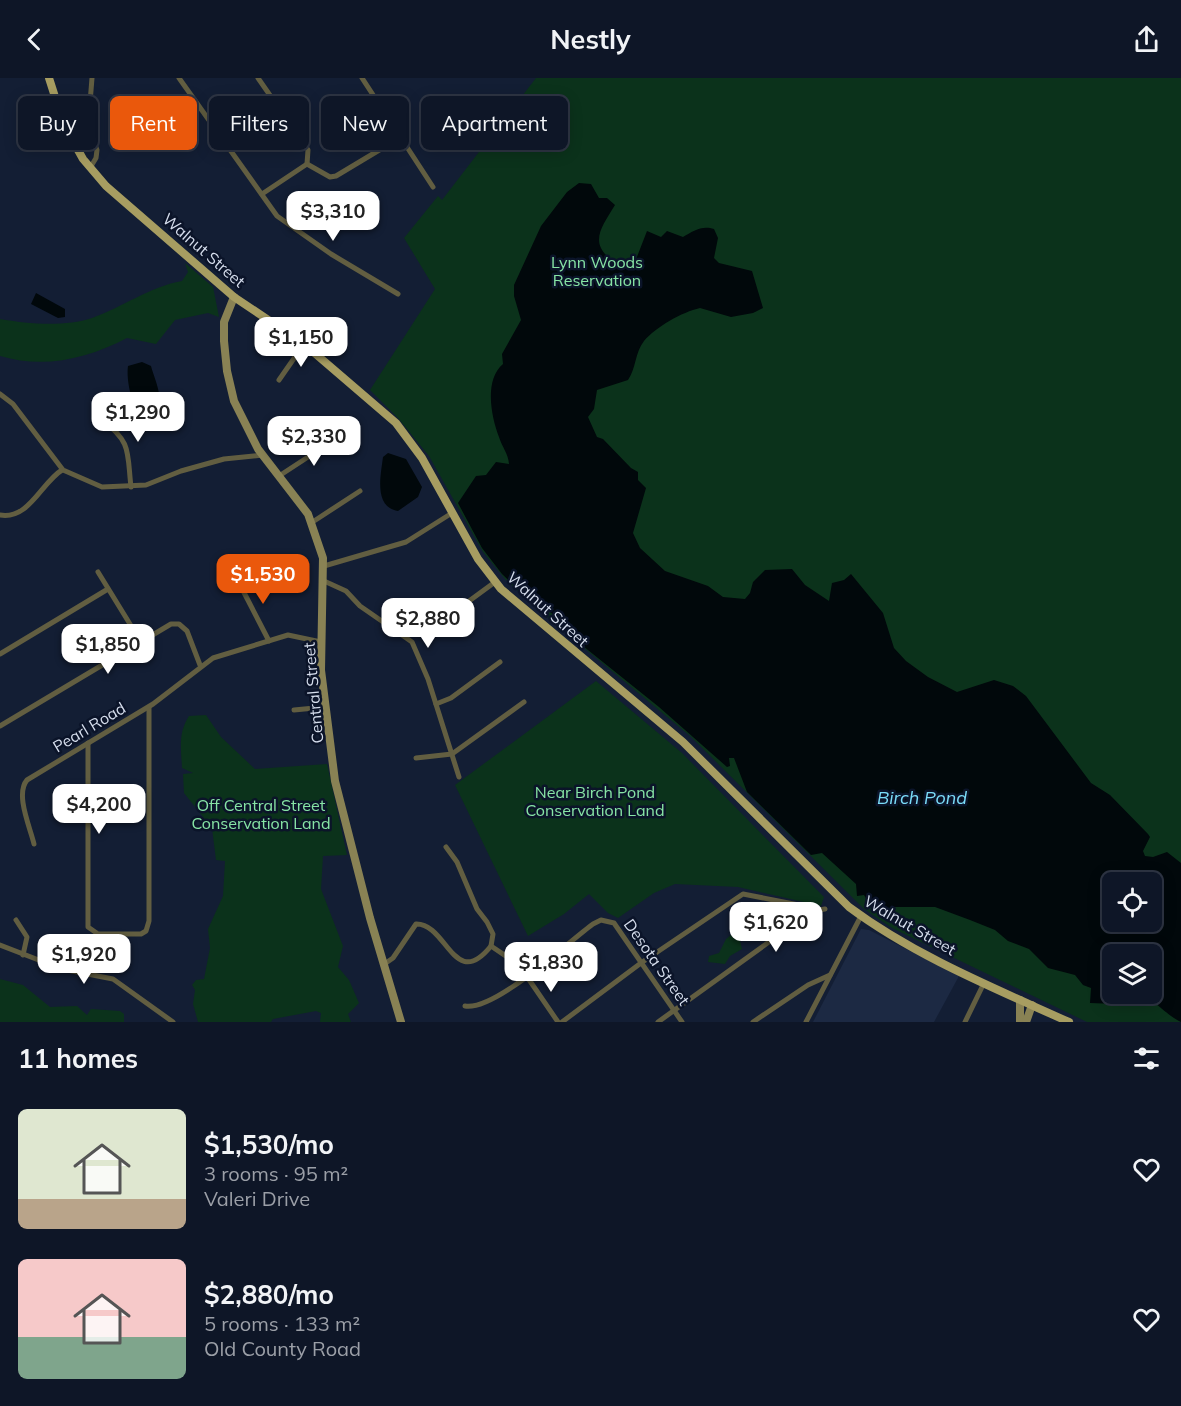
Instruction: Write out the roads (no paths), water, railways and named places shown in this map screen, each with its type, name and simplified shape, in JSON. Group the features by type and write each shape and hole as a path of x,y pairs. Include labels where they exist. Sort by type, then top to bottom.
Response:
{"main road":[{"name":"Walnut Street","path":"49,78 64,125 90,168 106,186 234,297 304,344 396,423 422,458 478,559 495,582 524,610 683,742 818,878 861,916 914,948 1069,1022"}],"street":[{"path":"90,168 96,158 97,150 88,128 92,78"},
{"path":"179,78 285,223 398,294"},
{"path":"258,78 308,150 307,164"},
{"path":"362,78 374,96"},
{"path":"307,164 330,177 336,177 379,150"},
{"path":"409,150 434,187"},
{"path":"262,194 307,164"},
{"name":"Central Street","path":"234,297 224,322 227,371 244,424 311,523 324,566 321,642 325,706 339,800 383,965 401,1022"},
{"path":"279,380 304,344"},
{"path":"0,394 13,404 62,470 80,480 102,487 146,485 180,471 224,459 263,455"},
{"path":"103,421 120,433 126,443 131,487"},
{"path":"279,476 337,438"},
{"path":"0,515 8,516 23,511 48,481 62,470"},
{"path":"311,523 360,491"},
{"path":"324,566 406,542 452,513"},
{"path":"98,572 141,642"},
{"path":"237,579 269,641"},
{"path":"324,581 346,591 360,606 412,642 436,704 459,777"},
{"path":"465,604 495,582"},
{"path":"0,654 108,589"},
{"path":"0,726 171,624 179,624 187,631 200,665"},
{"name":"Pearl Road","path":"34,844 22,795 24,783 149,706 200,665 218,656 291,635 321,642"},
{"path":"436,704 452,698 500,662"},
{"path":"416,758 452,754 524,702"},
{"path":"88,743 89,930 98,934 139,935 148,928 149,706"},
{"path":"294,710 325,706"},
{"path":"383,965 393,958 416,924 430,928 455,957 464,961 475,960 491,946 493,934 487,921 477,909 457,862 446,848"},
{"path":"491,946 512,958 560,1022 641,963 747,893 809,907 812,911"},
{"path":"658,1022 812,911 825,909"},
{"path":"806,1022 861,916"},
{"path":"16,920 27,937 23,955"},
{"name":"Desota Street","path":"526,977 593,924 608,920 614,923 682,1022"},
{"path":"0,945 72,972 117,980 173,1022"},
{"path":"753,1022 808,985 830,975"},
{"path":"465,1006 475,1008 526,977"},
{"path":"965,1022 985,982"},
{"path":"1020,1000 1020,1022"},
{"path":"1026,1022 1032,1005"}],"water":[{"name":"Birch Pond","path":"579,183 591,184 599,198 607,198 615,205 605,221 599,242 607,256 616,263 635,262 647,231 661,237 667,231 683,237 702,228 710,228 714,229 718,238 714,258 719,263 752,271 763,308 753,313 731,317 700,308 678,317 662,325 644,341 628,380 597,390 594,409 588,417 597,437 603,439 631,468 638,472 638,480 646,488 633,533 640,548 665,571 708,586 723,597 745,599 750,593 753,582 765,570 792,569 805,585 829,601 832,583 844,580 851,574 883,613 894,648 906,661 928,677 957,692 994,680 1013,686 1026,696 1091,783 1110,795 1148,834 1150,837 1143,851 1145,856 1153,857 1167,852 1181,863 1181,1022 1155,1004 1162,1004 1162,944 1102,944 1102,1003 1090,1003 1091,988 1083,985 1075,975 1048,968 1029,949 1008,941 995,930 935,907 893,907 879,910 870,905 864,895 857,896 856,884 822,853 811,855 747,792 734,758 729,758 730,766 727,767 659,707 568,634 569,628 549,611 537,608 502,574 482,548 458,503 476,476 486,475 496,462 509,464 494,419 491,389 493,379 503,364 502,354 521,320 514,296 514,285 541,226 567,192"},
{"path":"36,293 65,309 65,317 58,318 31,304"},
{"path":"142,362 151,366 159,395 157,409 145,418 140,415 133,403 128,379 128,366"},
{"path":"388,453 406,459 422,487 418,497 398,511 385,503 380,489 383,457"}],"park label":[{"name":"Lynn Woods Reservation","path":"597,271"},
{"name":"Near Birch Pond Conservation Land","path":"595,801"},
{"name":"Off Central Street Conservation Land","path":"261,814"}]}
